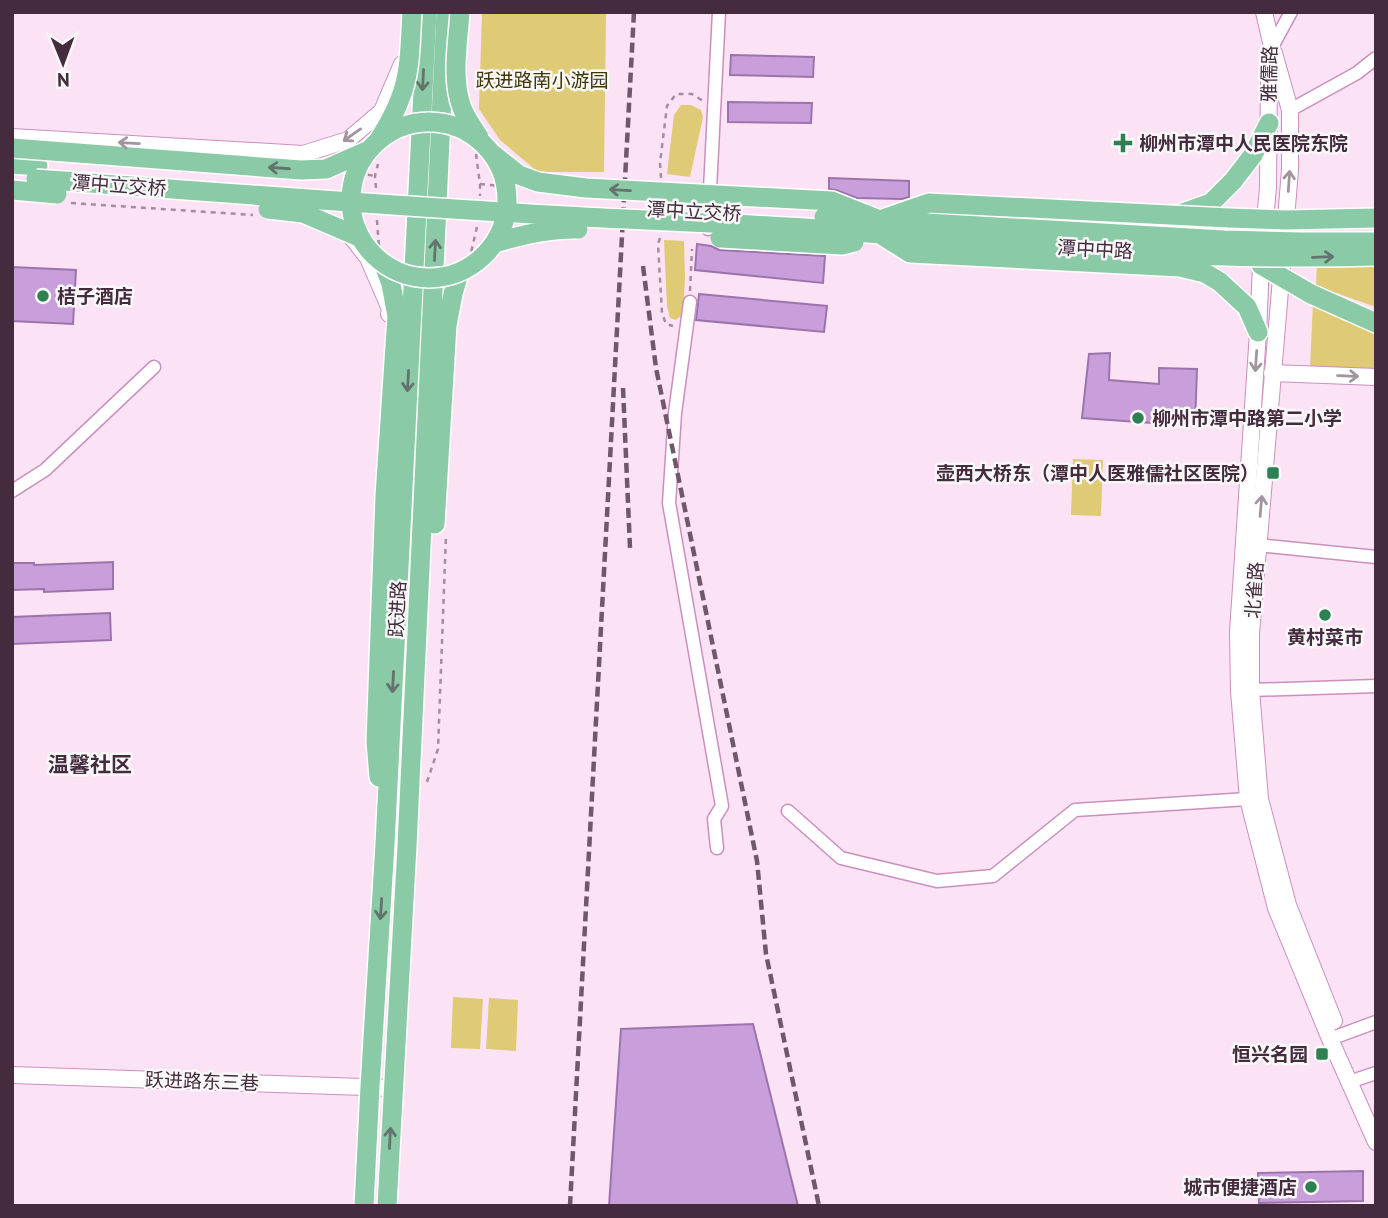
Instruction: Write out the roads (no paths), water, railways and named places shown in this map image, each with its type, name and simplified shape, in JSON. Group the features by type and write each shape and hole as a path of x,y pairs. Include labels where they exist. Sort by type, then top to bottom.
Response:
{"main road":[{"path":"412,12 410,54 401,97 394,115 359,163 350,193 354,224 369,251 384,265 401,274 420,278 440,278 459,273 478,260 495,243 506,214 508,199 501,169 462,108 457,89 460,12"},
{"name":"跃进路","path":"364,1206 427,12"},
{"name":"跃进路","path":"387,1206 407,846 446,12"},
{"path":"12,148 302,170 326,169 374,145 391,131 405,125 418,122 447,124 473,135 519,175 538,182 586,188 832,201 881,227 910,253 1180,267 1205,274 1220,282 1247,307 1258,332"},
{"path":"1172,216 1211,203 1253,155 1269,123"},
{"name":"潭中立交桥","path":"12,164 881,227"},
{"name":"潭中立交桥","path":"12,177 542,215 815,229"},
{"path":"12,190 281,210 303,213 359,237"},
{"path":"495,243 523,234 562,228 842,245 929,203 1229,218 1265,225 1286,220 1376,218"},
{"name":"潭中中路","path":"815,229 881,227 1301,242 1376,242"},
{"name":"潭中中路","path":"881,227 956,241 1202,255 1305,258 1376,256"},
{"path":"384,265 397,316 385,496 376,742 385,844"},
{"path":"1261,265 1311,294 1376,323"},
{"path":"407,846 425,743 447,325 459,273"},
{"path":"1281,276 1376,313"}],"street":[{"path":"12,137 303,154 348,140 382,111 402,67 405,12"},
{"path":"719,12 708,229 1261,265"},
{"name":"雅儒路","path":"1264,12 1272,47 1265,225"},
{"path":"1272,47 1291,12"},
{"name":"北雀路","path":"1272,47 1290,110 1290,170 1257,545 1251,633 1251,690 1260,799 1288,905 1335,1037"},
{"path":"1290,110 1357,73 1376,58"},
{"path":"12,185 294,203 339,221 368,258 390,309 370,723 385,844"},
{"path":"710,202 1265,225"},
{"path":"851,239 853,209"},
{"name":"北雀路","path":"1265,225 1238,632 1238,691 1248,799 1276,908 1354,1080 1376,1142"},
{"path":"690,302 675,412 669,503 722,806 713,820 717,848"},
{"path":"12,491 45,470 154,367"},
{"path":"1272,373 1376,377"},
{"path":"1257,545 1376,557"},
{"path":"1251,690 1376,686"},
{"path":"788,811 841,858 937,881 993,876 1075,810 1248,799"},
{"path":"1335,1037 1376,1022"},
{"path":"1354,1080 1376,1073"},
{"name":"跃进路东三巷","path":"12,1075 392,1088"},
{"name":"北雀路","path":"1354,1080 1376,1115"}],"railway":[{"path":"570,1206 634,12"},
{"path":"643,266 656,368 757,861 766,954 819,1206"},
{"path":"623,388 630,548"}],"place":[{"name":"柳州市潭中人民医院东院","path":"1123,143"},
{"name":"桔子酒店","path":"43,296"},
{"name":"柳州市潭中路第二小学","path":"1138,418"},
{"name":"壶西大桥东（潭中人医雅儒社区医院）","path":"1273,473"},
{"name":"黄村菜市","path":"1325,615"},
{"name":"恒兴名园","path":"1322,1054"},
{"name":"城市便捷酒店","path":"1311,1187"}],"district":[{"name":"温馨社区","path":"90,765"}],"park label":[{"name":"跃进路南小游园","path":"542,80"}]}
